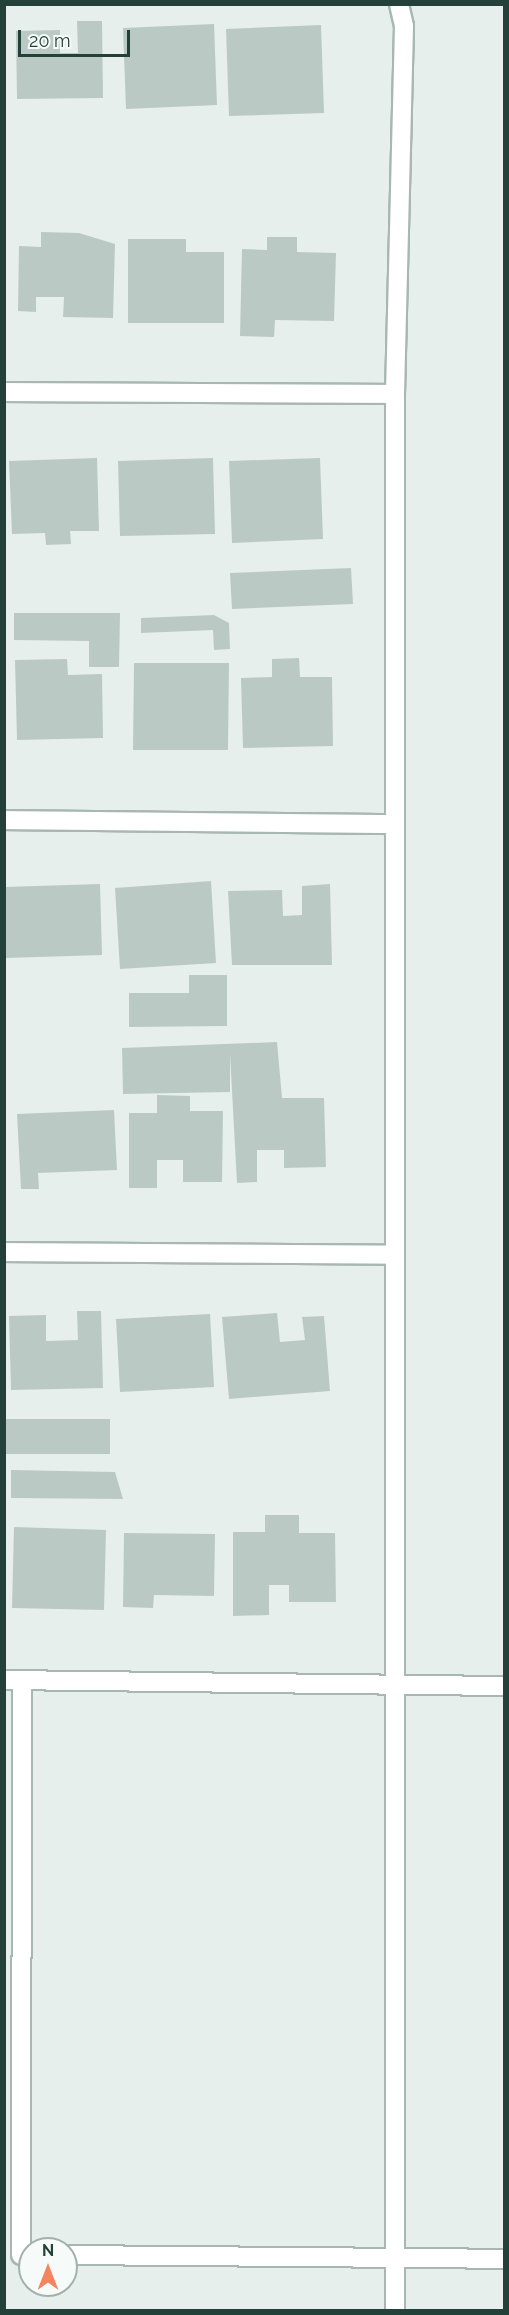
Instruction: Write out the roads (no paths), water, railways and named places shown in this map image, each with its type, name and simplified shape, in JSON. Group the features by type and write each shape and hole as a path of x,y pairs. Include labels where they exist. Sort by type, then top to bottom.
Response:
{"street":[{"path":"395,2310 395,394 404,26 399,4"},
{"path":"4,392 395,394"},
{"path":"4,820 395,824"},
{"path":"4,1252 395,1255"},
{"path":"18,2255 13,1681 504,1686"},
{"path":"78,2255 504,2259"}]}
